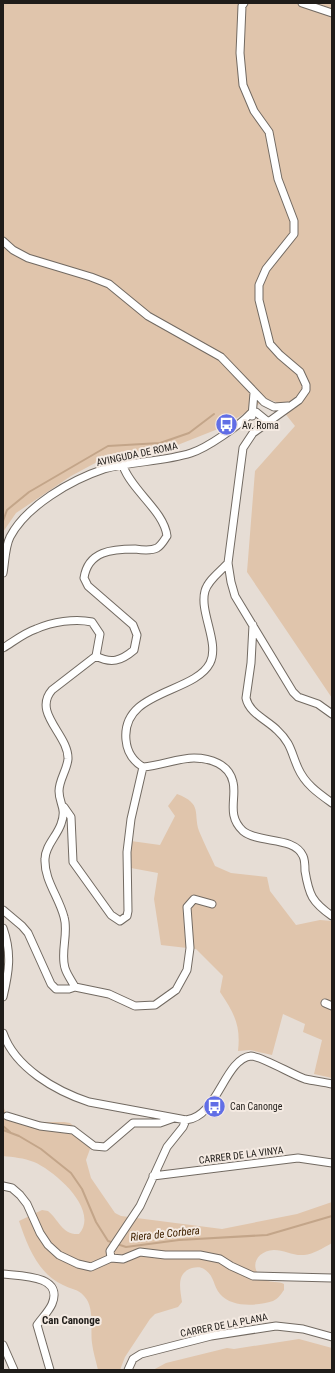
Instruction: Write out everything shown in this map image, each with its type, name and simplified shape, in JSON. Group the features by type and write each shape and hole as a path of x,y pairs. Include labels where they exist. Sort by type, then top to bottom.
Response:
{"street":[{"path":"244,3 242,6 240,53 243,85 254,111 268,132 278,179 294,221 294,234 266,269 259,285 259,300 270,344 280,355 300,372 305,381 306,390 294,404 268,421 248,437 241,455 228,563 233,589 252,625 293,692 298,697 318,704 332,714"},
{"path":"302,3 332,13"},
{"path":"3,241 13,250 28,258 109,284 148,316 221,357 254,393 273,411 268,421"},
{"path":"254,393 252,415 268,421"},
{"path":"268,405 280,408 294,404"},
{"name":"AVINGUDA DE ROMA","path":"3,573 9,539 29,511 66,486 104,470 191,453 203,448 252,415 262,406 268,405"},
{"path":"96,656 105,661 119,660 134,650 137,635 133,625 88,586 84,578 88,563 101,554 114,549 151,550 162,544 167,536 166,528 162,521 127,476 123,466"},
{"path":"228,563 210,582 205,590 204,601 212,652 210,663 202,673 138,708 131,717 125,730 127,747 134,760 143,767 156,766 192,758 213,760 224,766 233,782 232,801 235,820 243,830 255,838 293,846 303,856 309,894 318,906 332,916"},
{"path":"3,648 35,629 64,622 92,622 100,634 96,656 47,697 45,705 67,752 68,760 61,780 59,792 64,807 71,817 73,862 111,915 120,921 124,919 128,911 127,852 131,819 143,767"},
{"path":"252,625 251,663 246,698 247,703 251,709 278,731 291,747 297,767 305,781 332,803"},
{"path":"64,807 62,822 50,844 45,859 50,883 64,917 65,968 75,987"},
{"path":"3,910 28,933 51,984 56,989 69,989 75,987 109,994 135,1006 155,1005 176,990 187,970 190,948 186,907 194,899 212,904"},
{"path":"3,928 8,942 9,972 3,997"},
{"path":"3,1033 6,1041 23,1064 42,1079 74,1097 89,1102 186,1120 194,1119 202,1114 230,1072 243,1058 253,1056 304,1079 332,1084"},
{"path":"7,1116 40,1126 73,1130 94,1146 105,1147 133,1123 160,1123 174,1118"},
{"path":"3,1186 12,1188 27,1204 40,1233 48,1245 59,1254 78,1264 91,1267 111,1255 117,1240 140,1206 167,1147 183,1127 186,1120"},
{"name":"CARRER DE LA VINYA","path":"153,1176 298,1158 332,1162"},
{"path":"111,1255 123,1259 140,1252 165,1255 200,1255 220,1259 253,1276 332,1278"},
{"path":"3,1274 34,1277 44,1280 52,1288 54,1295 51,1305 38,1325 50,1370"},
{"name":"CARRER DE LA PLANA","path":"128,1370 133,1359 141,1354 211,1336 258,1328 290,1326 332,1337"},
{"path":"3,1345 14,1370"}],"shaded area":[{"path":"3,3 332,3 332,698 247,572 255,471 295,426 276,402 267,399 223,427 170,448 112,454 71,476 16,513 3,532"},
{"path":"177,794 191,801 194,805 199,831 215,866 231,873 267,877 270,891 296,925 320,920 332,921 332,1078 314,1074 322,1040 303,1032 305,1024 283,1014 272,1055 250,1050 238,1051 239,1042 237,1026 233,1013 220,992 223,976 196,949 161,945 154,899 158,873 131,868 131,841 160,845 175,816 168,806"},
{"path":"3,1106 7,1115 37,1122 70,1123 81,1132 89,1143 90,1149 86,1160 91,1178 115,1213 121,1216 222,1229 297,1214 332,1202 332,1243 315,1252 304,1255 296,1255 274,1250 267,1251 262,1254 256,1262 255,1267 257,1272 266,1280 284,1284 284,1290 279,1296 275,1300 267,1303 245,1305 231,1302 220,1294 212,1278 204,1269 196,1267 187,1270 181,1277 180,1286 182,1302 178,1307 155,1314 150,1319 125,1357 120,1370 98,1370 92,1346 90,1306 80,1292 54,1280 40,1266 30,1249 19,1221 42,1210 48,1211 65,1230 73,1234 79,1234 84,1224 84,1214 80,1203 72,1192 53,1174 34,1162 3,1156"},
{"path":"299,1339 332,1348 332,1370 153,1370 166,1363 227,1348 234,1349"}],"waterway":[{"path":"3,521 7,510 29,492 108,446 160,443 189,433 214,414"},
{"name":"Riera de Corbera","path":"3,1126 10,1132"},
{"name":"Riera de Corbera","path":"3,1130 19,1136 41,1149 71,1173 82,1189 96,1222 108,1241 126,1247 179,1240 267,1235 332,1216"}],"place":[{"name":"Av. Roma","path":"227,425"},
{"name":"Can Canonge","path":"215,1106"}],"district":[{"name":"Can Canonge","path":"71,1320"}]}
